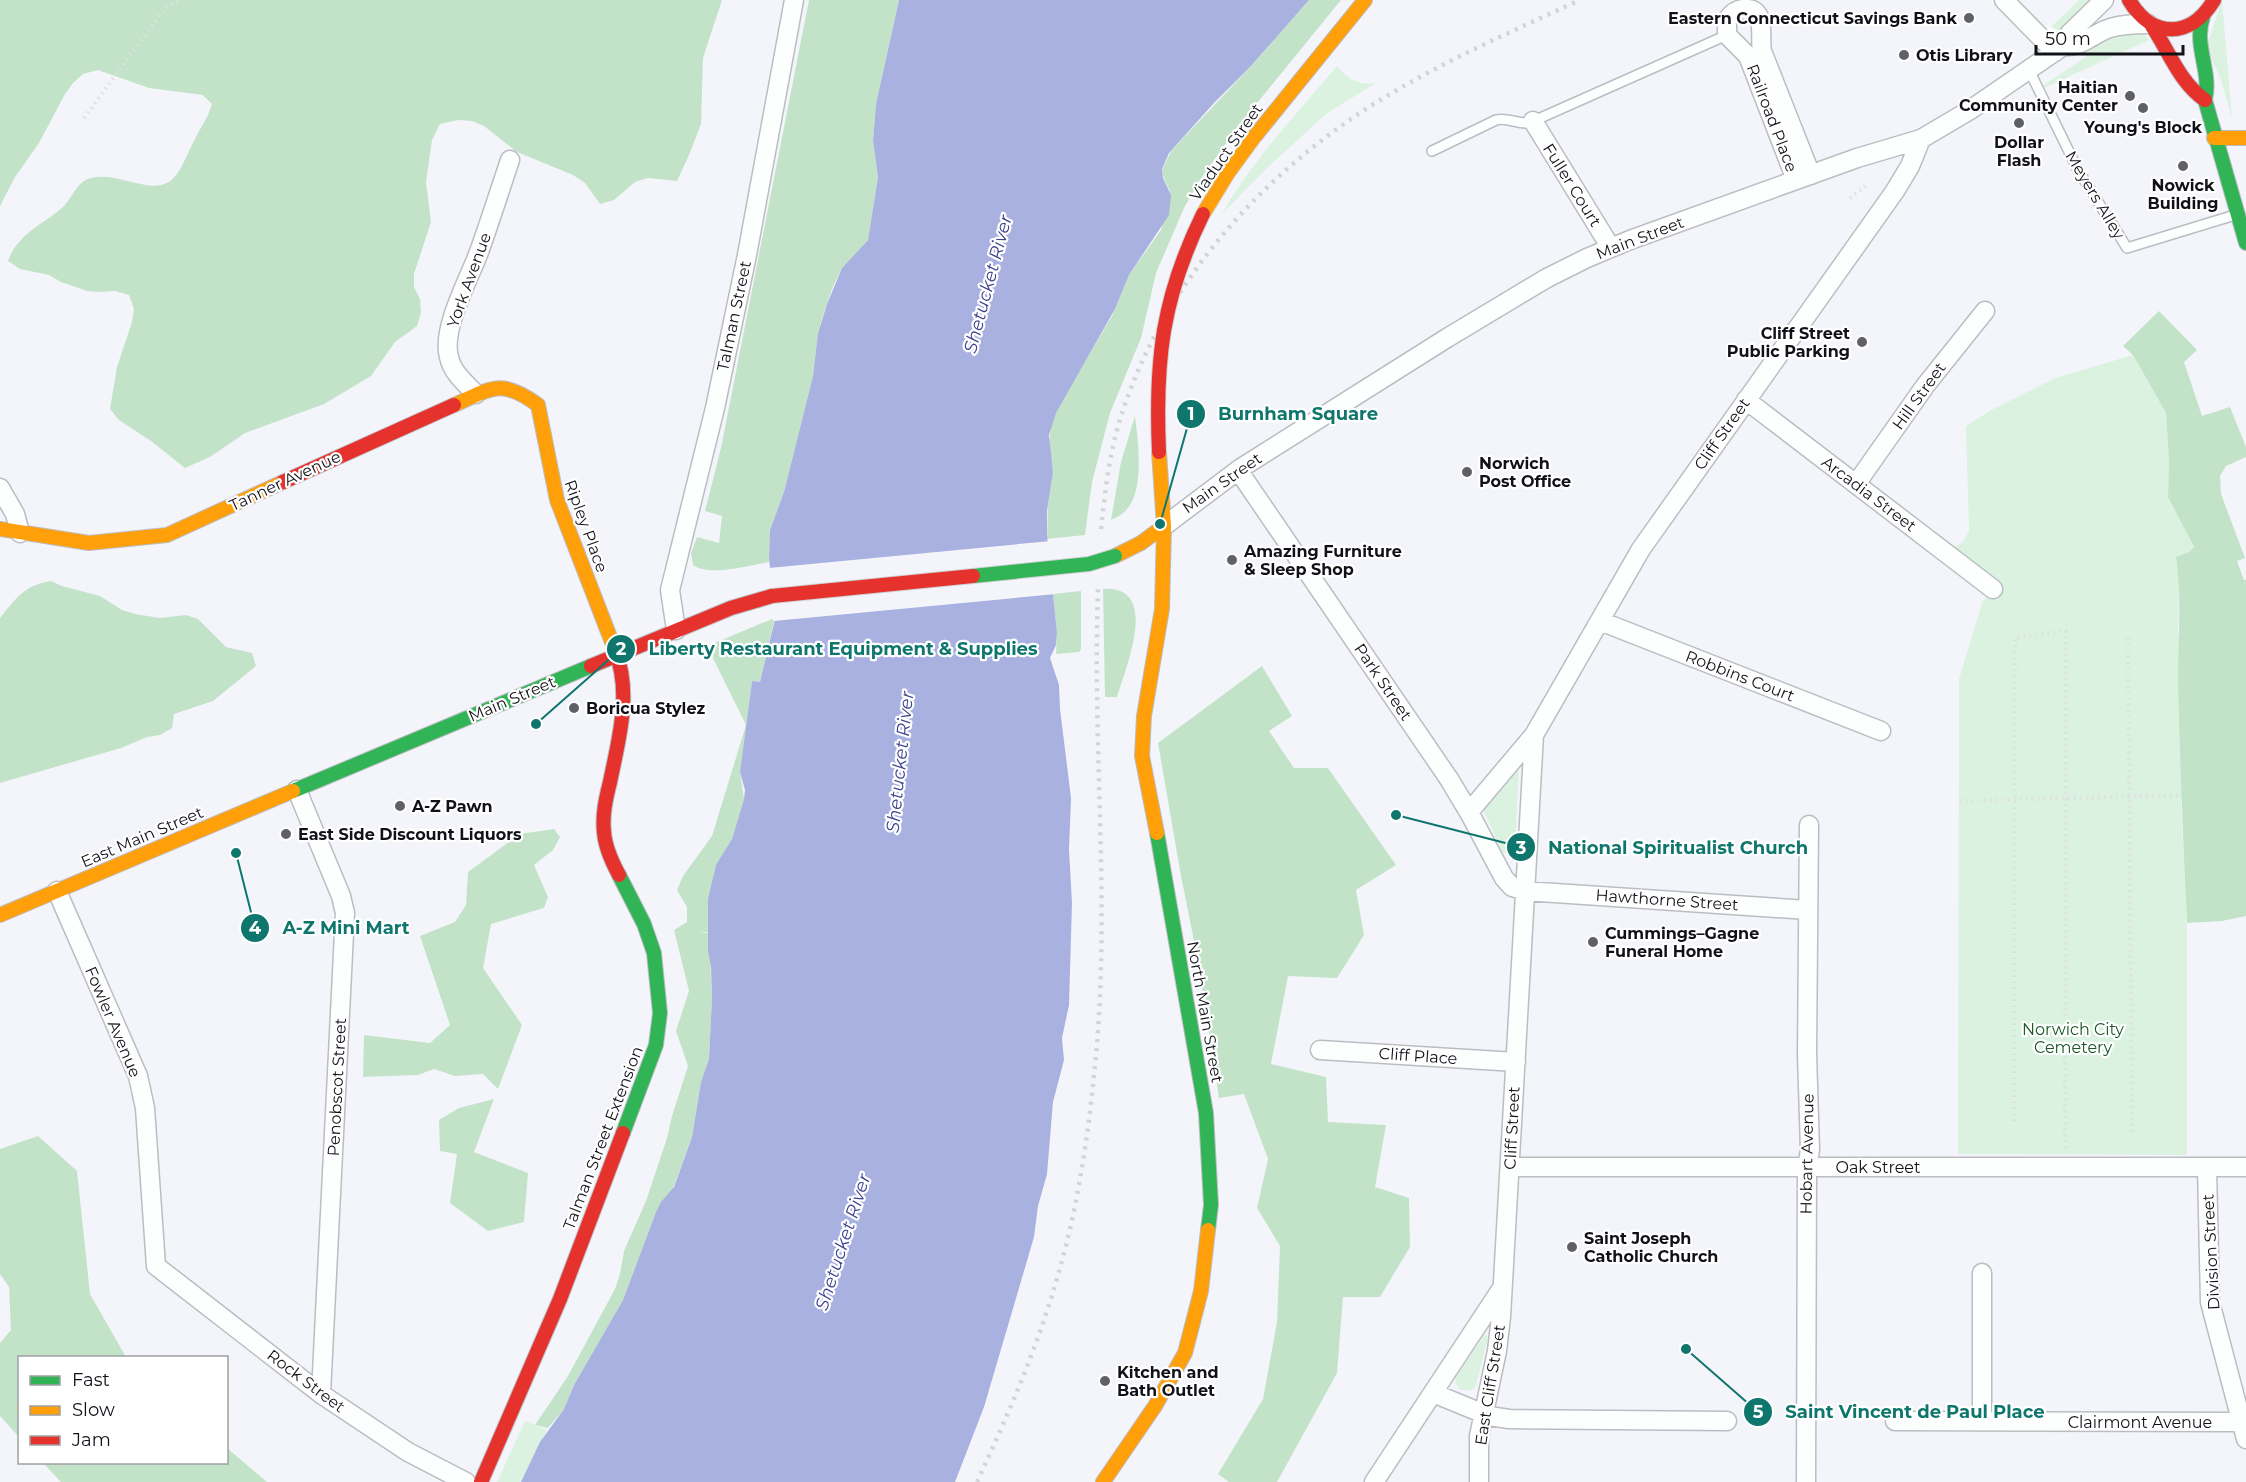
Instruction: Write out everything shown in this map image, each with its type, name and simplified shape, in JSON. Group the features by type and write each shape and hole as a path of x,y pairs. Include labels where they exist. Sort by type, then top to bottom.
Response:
{"main road":[{"name":"Viaduct Street","path":"1164,526 1156,416 1158,373 1162,327 1170,290 1186,248 1202,214 1223,179 1365,0"},
{"path":"2129,0 2136,14 2150,25 2165,45 2186,84 2205,100"},
{"path":"2214,0 2199,26 2199,39 2208,86 2205,100 2214,138 2246,243"},
{"path":"2150,25 2167,30 2181,29 2203,17"},
{"path":"2214,138 2246,138"},
{"name":"Tanner Avenue","path":"0,530 88,543 167,535 495,387 510,388 525,395 538,405"},
{"name":"Ripley Place","path":"538,405 557,500 617,655"},
{"name":"Main Street","path":"297,790 676,630 772,596 1089,564 1115,556 1141,543 1164,526"},
{"name":"North Main Street","path":"1103,1482 1155,1406 1185,1353 1202,1291 1209,1230 1211,1172 1206,1113 1173,917 1142,756 1143,716 1162,609 1164,526"},
{"name":"Talman Street Extension","path":"481,1482 560,1299 656,1045 660,1013 654,953 644,924 612,862 604,833 604,808 623,720 623,683 617,655"},
{"name":"East Main Street","path":"0,915 297,790"}],"street":[{"name":"Talman Street","path":"676,630 670,590 716,408 794,0"},
{"path":"2004,0 2059,49"},
{"name":"Main Street","path":"1164,526 1238,470 1516,295 1562,270 1611,248 1857,158 1921,139 1943,128 2059,49 2070,33 2104,0"},
{"name":"Railroad Place","path":"1749,10 1760,18 1762,51 1803,178 1748,56 1727,35 1726,24 1734,12 1749,10"},
{"name":"Main Street","path":"2059,49 2076,45 2102,31 2119,26 2150,25"},
{"name":"Fuller Court","path":"1533,121 1611,248"},
{"name":"Cliff Street","path":"1469,812 1534,735 1647,539 1895,191 1910,166 1921,139"},
{"name":"York Avenue","path":"476,394 461,380 451,363 447,350 448,341 455,313 477,258 510,160"},
{"name":"Hill Street","path":"1856,484 1925,386 1985,310"},
{"name":"Arcadia Street","path":"1746,400 1993,589"},
{"name":"Park Street","path":"1238,470 1469,812 1504,878 1512,887 1525,891"},
{"path":"0,488 13,510 20,533"},
{"name":"Robbins Court","path":"1600,621 1881,731"},
{"name":"Cliff Street","path":"1503,1287 1534,735"},
{"name":"Penobscot Street","path":"297,790 341,896 345,914 321,1394"},
{"name":"Hobart Avenue","path":"1806,1482 1807,1167 1810,1150 1807,1054 1809,825"},
{"name":"Fowler Avenue","path":"57,891 138,1076 145,1108 156,1266"},
{"name":"Hawthorne Street","path":"1525,891 1808,910"},
{"name":"Cliff Place","path":"1320,1050 1516,1062"},
{"name":"Oak Street","path":"1510,1167 2246,1167"},
{"name":"Division Street","path":"2207,1168 2210,1302 2244,1431"},
{"name":"Rock Street","path":"156,1266 321,1394 408,1452 466,1482"},
{"path":"1982,1273 1982,1421"},
{"path":"1374,1482 1503,1287"},
{"name":"East Cliff Street","path":"1479,1482 1479,1436 1497,1351 1503,1287"},
{"path":"1433,1393 1484,1414 1509,1419 1727,1421"},
{"name":"Clairmont Avenue","path":"1895,1420 2244,1431"}],"lane":[{"path":"1432,151 1496,120 1507,119 1523,123 1533,121 1727,35"},
{"name":"Meyers Alley","path":"2029,70 2078,170 2127,248 2237,214"}],"path":[{"path":"84,118 152,25 169,5 183,0"},
{"path":"1850,198 1867,185"},
{"path":"2014,1121 2015,638 2066,632 2065,1151"},
{"path":"2128,638 2132,1132"},
{"path":"1960,801 2181,795"}],"green space":[{"path":"0,0 722,0 703,58 701,124 677,181 648,178 635,182 614,200 600,204 585,183 573,175 517,152 484,126 472,121 458,120 440,124 432,140 426,182 431,222 414,274 414,287 420,299 421,313 417,326 395,342 371,376 324,404 245,433 210,457 185,468 151,441 119,420 110,409 117,367 132,322 134,309 129,295 115,291 87,291 49,275 20,269 8,261 14,248 25,236 63,207 86,179 110,177 153,186 170,181 181,168 212,104 203,95 149,88 98,70 83,74 65,94 39,143 15,177 0,206"},
{"path":"809,0 899,0 876,104 873,141 878,177 868,240 842,268 822,318 813,376 784,492 770,530 769,562 709,570 693,565 691,553 697,537 719,543 722,516 705,511 721,448"},
{"path":"1309,0 1341,0 1240,124 1200,180 1184,208 1156,273 1141,338 1110,413 1092,482 1085,535 1047,539 1048,505 1053,470 1049,448 1051,425 1056,411 1112,316 1129,275 1161,230 1170,191 1162,170 1171,151 1253,64"},
{"path":"2079,0 2097,0 2061,31 2051,27"},
{"path":"2222,0 2232,118 2220,77 2206,48"},
{"path":"2128,33 2144,34 2149,40 2044,88 2041,87 2084,58 2093,44 2109,36"},
{"path":"1337,66 1345,75 1354,80 1376,83 1326,114 1266,169 1221,215 1261,156"},
{"path":"2159,311 2197,350 2184,362 2202,416 2230,407 2246,447 2246,457 2226,466 2220,476 2221,494 2245,558 2237,561 2244,580 2246,580 2246,916 2222,921 2187,923 2178,681 2179,588 2176,557 2189,552 2194,547 2168,497 2169,462 2166,413 2133,355 2123,346"},
{"name":"Norwich City Cemetery","path":"2133,355 2166,413 2169,462 2168,497 2194,547 2176,558 2179,580 2178,637 2246,753 2181,800 2187,930 2187,1155 1958,1154 1959,679 1982,603 1999,582 1954,547 1963,542 1969,531 1966,426 1993,409 2055,378"},
{"path":"1135,416 1139,467 1135,494 1123,513 1111,520 1121,462"},
{"path":"51,581 100,596 122,610 135,614 160,618 186,615 198,619 226,647 252,653 256,666 213,701 174,714 172,728 160,735 147,737 121,748 0,783 0,618 28,589"},
{"path":"1103,589 1121,591 1131,600 1135,614 1132,649 1117,697 1105,697"},
{"path":"1081,591 1081,649 1079,652 1056,654 1057,633 1053,594"},
{"path":"772,619 774,621 760,682 752,681 740,772 744,799 732,839 714,871 709,932 699,932 709,933 712,998 709,1059 701,1082 692,1137 672,1191 662,1201 656,1212 623,1300 574,1385 564,1409 548,1428 535,1425 568,1376 615,1289 624,1251 646,1201 688,1066 676,1031 689,991 674,930 687,922 687,907 677,890 683,876 712,836 746,725 707,646"},
{"path":"1262,666 1292,716 1269,731 1294,768 1328,768 1396,865 1356,890 1364,935 1337,978 1288,976 1271,1064 1326,1077 1328,1122 1386,1125 1375,1187 1409,1198 1410,1247 1380,1297 1343,1297 1337,1373 1277,1482 1229,1482 1218,1474 1263,1399 1277,1322 1280,1246 1257,1208 1268,1159 1244,1094 1219,1098 1197,956 1158,743"},
{"path":"1519,767 1515,849 1508,854 1502,852 1482,807"},
{"path":"554,829 560,837 553,850 534,865 548,897 544,908 491,924 483,968 522,1025 498,1089 483,1074 455,1076 434,1069 418,1075 363,1077 364,1035 430,1043 450,1025 420,936 455,922 466,905 468,872 520,834"},
{"path":"494,1099 474,1152 528,1173 524,1222 488,1231 450,1203 457,1154 440,1151 439,1120 459,1108"},
{"path":"38,1136 77,1171 90,1294 125,1356 18,1356 18,1436 0,1416 0,1343 11,1330 9,1287 0,1274 0,1149"},
{"path":"1485,1334 1488,1337 1476,1386 1472,1390 1460,1390 1455,1383 1456,1377"},
{"path":"525,1421 547,1430 521,1482 497,1482"},
{"path":"228,1449 267,1482 61,1482 44,1464 228,1464"}],"water":[{"name":"Shetucket River","path":"899,0 1309,0 1169,153 1162,169 1163,178 1171,195 1169,215 1129,275 1115,309 1056,413 1049,435 1053,472 1047,511 1047,535 1057,633 1056,645 1050,658 1059,685 1071,798 1069,850 1072,903 1069,1005 1062,1038 1064,1060 1053,1102 1047,1174 1038,1206 1034,1237 984,1407 955,1482 521,1482 540,1442 564,1409 574,1385 623,1300 656,1212 674,1187 692,1137 701,1082 709,1059 712,998 708,951 708,899 716,865 732,839 744,799 745,790 740,772 752,681 760,682 775,619 769,558 770,530 784,492 813,376 818,333 827,304 842,268 868,240 878,177 873,141 876,104"}],"pier":[{"path":"1051,541 1056,594 774,621 769,568"}],"railway":[{"path":"1101,529 1114,441 1140,366 1163,321 1189,279 1219,239 1289,167 1369,107 1446,63 1580,0"},
{"path":"977,1482 1020,1384 1048,1308 1070,1229 1089,1120 1095,1066 1101,947 1097,708 1098,589"}],"traffic: fast":[{"path":"2203,17 2200,38 2207,89 2205,100 2246,243"},
{"path":"973,576 1089,564 1115,556"},
{"path":"293,791 591,666"},
{"path":"1157,833 1206,1113 1211,1205 1208,1230"},
{"path":"619,875 644,924 654,953 660,1013 656,1045 623,1133"}],"traffic: slow":[{"path":"1255,136 1365,0"},
{"path":"1203,214 1228,173 1255,136"},
{"path":"2214,138 2246,138"},
{"path":"454,405 496,388 515,391 538,405 557,500 615,650"},
{"path":"1115,556 1141,543 1164,526 1159,452"},
{"path":"0,529 89,543 167,535 283,482"},
{"path":"1157,833 1142,756 1144,716 1162,609 1164,526"},
{"path":"0,915 293,791"},
{"path":"1103,1482 1155,1406 1185,1353 1201,1291 1208,1230"}],"traffic: jam":[{"path":"2129,0 2138,13 2149,22 2172,29 2194,22 2205,13 2214,0"},
{"path":"2152,26 2181,75 2205,100"},
{"path":"1159,452 1158,388 1164,330 1178,274 1203,214"},
{"path":"283,482 454,405"},
{"path":"772,596 973,576"},
{"path":"591,666 731,608 772,596"},
{"path":"615,650 623,683 622,716 605,807 604,826 607,849 619,875"},
{"path":"481,1482 560,1299 623,1133"}],"place":[{"name":"Eastern Connecticut Savings Bank","path":"1969,18"},
{"name":"Otis Library","path":"1904,55"},
{"name":"Haitian Community Center","path":"2130,96"},
{"name":"Young's Block","path":"2143,108"},
{"name":"Dollar Flash","path":"2019,123"},
{"name":"Nowick Building","path":"2183,166"},
{"name":"Cliff Street Public Parking","path":"1862,342"},
{"name":"Norwich Post Office","path":"1467,472"},
{"name":"Burnham Square","path":"1160,524"},
{"name":"Amazing Furniture & Sleep Shop","path":"1232,560"},
{"name":"Boricua Stylez","path":"574,708"},
{"name":"Liberty Restaurant Equipment & Supplies","path":"536,724"},
{"name":"A-Z Pawn","path":"400,806"},
{"name":"National Spiritualist Church","path":"1396,815"},
{"name":"East Side Discount Liquors","path":"286,834"},
{"name":"A-Z Mini Mart","path":"236,853"},
{"name":"Cummings–Gagne Funeral Home","path":"1593,942"},
{"name":"Saint Joseph Catholic Church","path":"1572,1247"},
{"name":"Saint Vincent de Paul Place","path":"1686,1349"},
{"name":"Kitchen and Bath Outlet","path":"1105,1381"}]}
